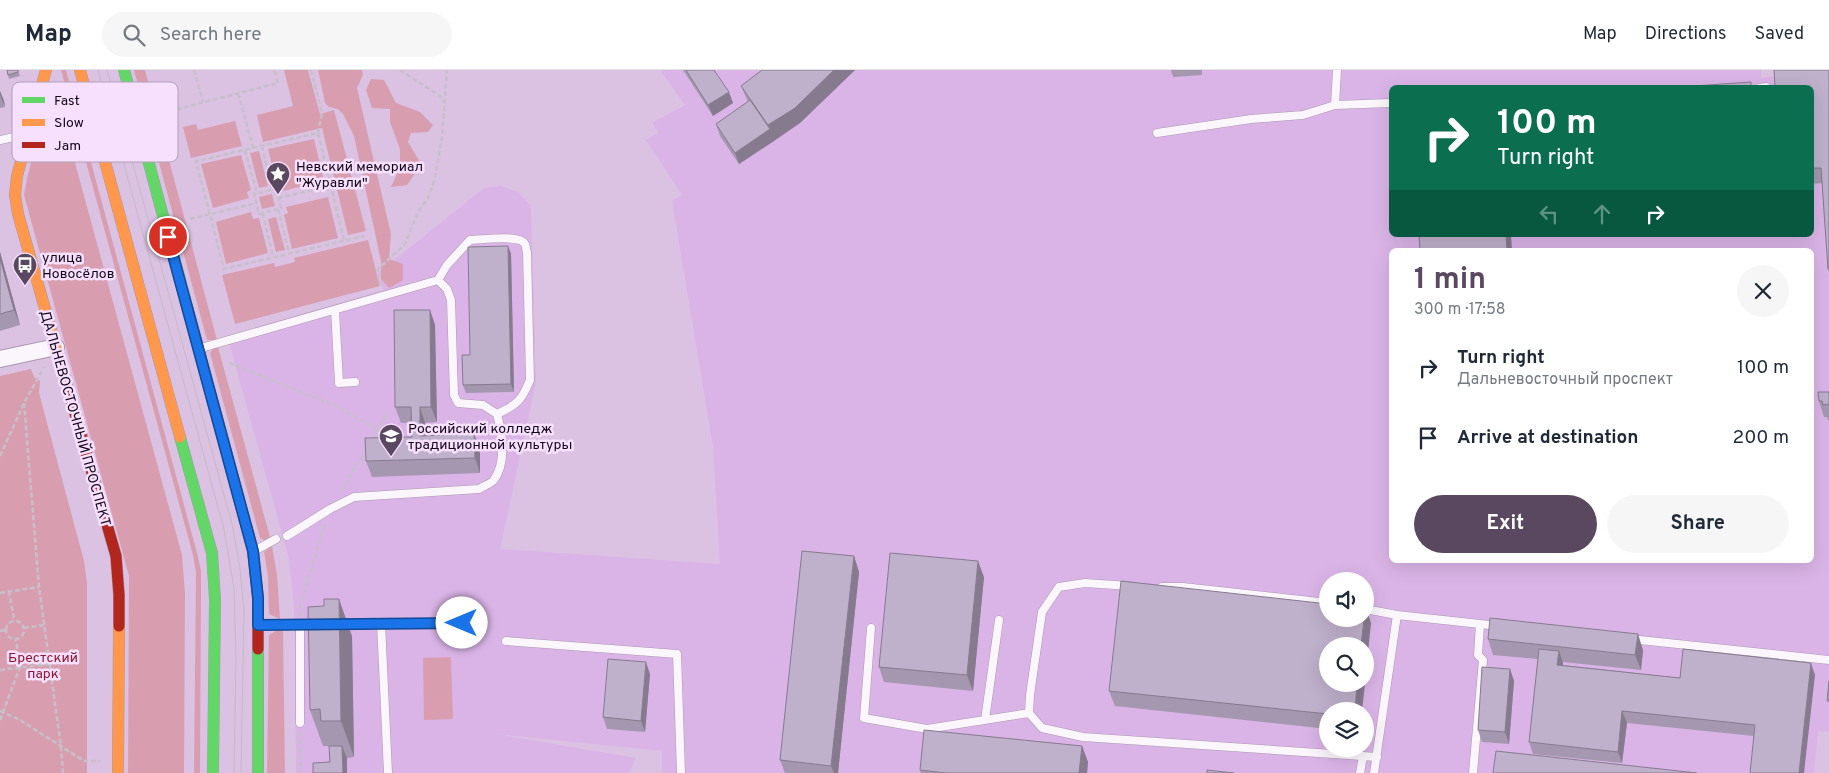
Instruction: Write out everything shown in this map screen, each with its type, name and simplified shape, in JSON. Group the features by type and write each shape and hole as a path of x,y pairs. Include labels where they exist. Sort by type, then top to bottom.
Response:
{"main road":[{"name":"ДАЛЬНЕВОСТОЧНЫЙ ПРОСПЕКТ","path":"21,162 15,194 18,214 116,556 119,595 118,773"},
{"path":"105,162 212,553 215,600 213,773"},
{"path":"148,162 253,551 258,598 258,773"}],"street":[{"path":"0,359 56,347"}],"lane":[{"path":"1334,105 1337,70"},
{"path":"1157,133 1251,119 1303,115 1334,105 1389,104"},
{"path":"198,349 438,280 446,265 470,240 514,238 526,244 530,380 525,394 515,406 497,414"},
{"path":"286,536 330,509 354,497 478,489 492,481 501,464 502,430 497,414 483,405 458,403 454,395 451,300 446,289 438,280"},
{"path":"335,310 339,383 355,382"},
{"path":"253,551 276,539"},
{"path":"1319,602 1183,587 1146,587 1085,583 1059,587 1042,612 1029,713 1042,728 1083,737 1319,753"},
{"path":"1374,610 1509,627"},
{"path":"1374,773 1397,614"},
{"path":"985,720 998,620"},
{"path":"381,623 388,773"},
{"path":"258,625 462,623"},
{"path":"1473,773 1483,660 1478,655 1480,624"},
{"path":"300,625 300,723"},
{"path":"872,628 864,718 927,729 1029,713"},
{"path":"1625,639 1829,660"},
{"path":"506,641 677,654 682,773"},
{"path":"1360,773 1363,757"}],"path":[{"path":"194,70 203,102"},
{"path":"178,109 278,83 274,70"},
{"path":"311,70 322,113 318,133 344,240"},
{"path":"400,70 440,96 445,103"},
{"path":"381,286 377,273 378,270 405,244 418,212 427,200 435,178 442,138 447,70"},
{"path":"238,93 253,148"},
{"path":"318,133 196,161 224,269 364,236"},
{"path":"262,146 272,190"},
{"path":"245,150 257,193 254,194 259,214 278,209"},
{"path":"278,198 331,186"},
{"path":"257,193 276,189 281,208 278,209 289,253"},
{"path":"190,219 257,203"},
{"path":"263,213 273,257"},
{"path":"0,456 24,403 46,363"},
{"path":"229,363 336,406 378,430"},
{"path":"24,403 39,587 63,773"},
{"path":"0,593 39,587"},
{"path":"9,591 14,620"},
{"path":"14,620 21,623 24,628 22,635 16,639"},
{"path":"14,620 8,624 6,630 8,635 16,639"},
{"path":"24,628 44,625"},
{"path":"0,631 6,630"},
{"path":"0,720 1,712 20,667 16,639"},
{"path":"0,670 50,664"},
{"path":"1,712 20,720 84,761 104,762"},
{"path":"300,723 301,773"}],"shaded area":[{"path":"660,70 1761,70 1761,78 1829,70 1829,732 1818,731 1814,773 662,773 662,751 497,734 636,758 629,773 296,773 295,647 293,594 288,555 227,336 383,290 378,273 484,188 501,186 518,192 531,206 536,383 500,549 720,564 713,447 672,201 682,195 646,140 658,133 652,123 685,105"}],"green space":[{"path":"61,70 66,70 69,82 64,82"},
{"path":"134,70 145,70 148,82 137,82"},
{"path":"284,70 308,70 320,114 334,110 366,231 348,235 322,128 263,142 257,115 293,106"},
{"path":"318,70 362,70 363,75 357,88 391,234 389,259 403,264 403,280 389,288 381,279 381,261 354,136 343,114 338,109 329,107 325,103"},
{"path":"371,79 384,80 396,103 420,112 433,125 428,132 411,133 408,142 420,162 407,185 391,187 400,167 400,149 390,122 390,109 372,108 366,90"},
{"path":"235,121 242,146 191,158 183,127 196,124 198,130"},
{"path":"314,139 324,181 283,191 282,184 277,184 268,149"},
{"path":"259,151 268,186 259,188 250,153"},
{"path":"241,155 251,190 247,192 249,198 213,208 201,164"},
{"path":"31,162 75,162 182,555 185,594 184,773 128,773 129,576 24,195"},
{"path":"86,162 91,162 201,571 200,773 194,773 196,572 193,555"},
{"path":"159,162 170,162 217,340 207,340"},
{"path":"272,194 275,206 262,209 259,197"},
{"path":"328,197 338,238 292,249 284,215 288,213 286,207"},
{"path":"251,212 253,219 259,218 268,253 226,264 216,222"},
{"path":"276,217 285,250 276,252 268,219"},
{"path":"368,240 380,286 235,324 222,275 274,263 275,267 295,262 294,258"},
{"path":"218,347 270,537 264,540 260,538 210,353 214,348"},
{"name":"Брестский парк","path":"31,369 34,377 40,381 39,393 84,561 87,583 87,773 0,773 0,376"},
{"path":"272,546 277,575 280,619 269,614 268,576 264,552"},
{"path":"277,630 283,630 285,773 267,773 269,635"},
{"path":"451,657 453,719 424,720 423,658"}],"building":[{"path":"7,70 18,70 18,72 8,75"},
{"path":"686,70 714,70 729,92 708,105"},
{"path":"762,70 834,70 795,108 768,125 741,86"},
{"path":"1774,70 1829,70 1829,269 1821,168 1814,168 1814,85 1775,85"},
{"path":"1751,82 1751,85 1708,85"},
{"path":"750,100 770,129 735,153 716,124"},
{"path":"1419,237 1506,237 1507,248 1420,248"},
{"path":"508,246 511,384 463,385 462,355 470,355 468,247"},
{"path":"0,258 14,310 0,314"},
{"path":"394,310 430,310 431,407 420,407 420,436 474,434 475,458 366,461 365,438 412,437 411,407 395,407"},
{"path":"1818,392 1829,392 1829,404 1823,405 1822,401 1819,401"},
{"path":"802,551 854,556 831,766 780,760"},
{"path":"890,553 978,561 967,675 879,667"},
{"path":"1121,581 1319,603 1319,627 1363,627 1362,637 1319,637 1319,692 1356,692 1356,702 1319,702 1319,713 1109,691"},
{"path":"324,599 339,599 341,721 321,721 320,709 310,710 308,607 324,606"},
{"path":"1490,618 1638,634 1635,655 1488,639"},
{"path":"1539,649 1559,651 1557,665 1680,678 1683,649 1811,663 1799,773 1750,773 1755,725 1622,711 1618,752 1529,742"},
{"path":"608,659 646,662 641,721 603,717"},
{"path":"1482,667 1510,669 1505,732 1478,730"},
{"path":"1829,681 1829,701 1827,701"},
{"path":"924,730 1082,746 1079,773 946,773 920,770"},
{"path":"329,746 342,746 343,773 313,773 313,763 330,762"},
{"path":"1496,751 1697,773 1493,773"},
{"path":"1207,770 1234,773 1207,773"}],"tram line":[{"path":"98,70 101,82"},
{"path":"107,70 110,82"},
{"path":"123,162 224,529 234,588 236,657 234,773"},
{"path":"132,162 232,524 240,568 244,611 241,773"}],"traffic: fast":[{"path":"124,70 127,82"},
{"path":"149,162 187,306"},
{"path":"180,437 212,553 215,600 213,773"},
{"path":"258,649 258,773"}],"traffic: slow":[{"path":"43,82 46,70"},
{"path":"80,70 83,82"},
{"path":"21,162 15,195 18,214 70,396"},
{"path":"105,162 180,437"},
{"path":"118,773 119,626"}],"traffic: jam":[{"path":"187,306 253,551 258,598 258,649"},
{"path":"70,396 116,556 119,626"}],"place":[{"name":"Невский мемориал \"Журавли\"","path":"278,195"},
{"name":"улица Новосёлов","path":"25,286"},
{"name":"Российский колледж традиционной культуры","path":"391,457"}],"route":[{"path":"168,237 253,551 258,598 258,625 462,623"}]}
